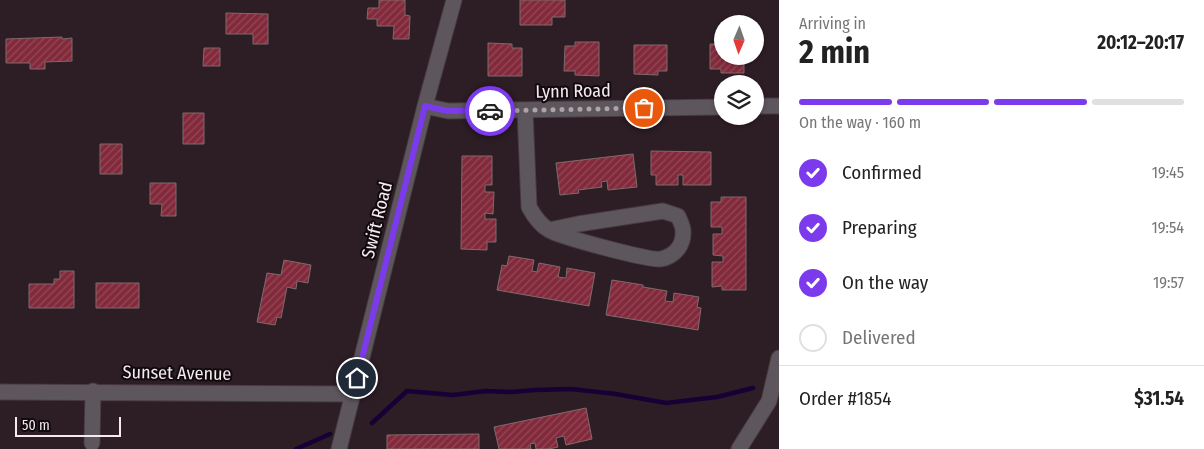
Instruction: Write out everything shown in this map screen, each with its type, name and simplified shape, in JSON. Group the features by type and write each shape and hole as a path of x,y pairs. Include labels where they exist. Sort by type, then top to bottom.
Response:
{"street":[{"name":"Swift Road","path":"339,449 425,106 454,0"},
{"name":"Lynn Road","path":"425,106 448,111 714,107"},
{"path":"764,106 779,106"},
{"path":"525,110 529,207 536,220 549,230 604,248 660,260 672,255 680,247 683,231 678,216 663,211 549,230"},
{"path":"739,449 769,401 779,358"},
{"path":"92,443 93,391"},
{"name":"Sunset Avenue","path":"0,392 93,391 353,394"}],"building":[{"path":"379,0 405,0 405,15 410,16 409,39 393,39 394,26 377,26 377,19 367,19 368,8 379,8"},
{"path":"520,0 565,0 565,17 552,17 552,25 520,25"},
{"path":"226,13 268,14 268,44 253,44 253,34 226,34"},
{"path":"62,37 62,39 72,38 72,61 45,62 45,69 30,69 30,63 6,63 6,39"},
{"path":"575,42 599,42 599,76 575,75 575,71 564,71 565,46 575,46"},
{"path":"488,43 512,44 512,48 522,48 522,76 488,76"},
{"path":"710,44 714,44 714,65 744,65 744,73 721,73 721,69 710,69"},
{"path":"634,45 667,45 667,71 658,71 658,75 634,74"},
{"path":"204,48 220,48 220,66 203,66"},
{"path":"183,113 204,113 204,144 183,144"},
{"path":"100,144 122,144 122,174 100,174"},
{"path":"651,151 711,152 711,185 683,185 683,175 678,175 678,185 656,185 656,175 651,175"},
{"path":"633,154 637,187 608,190 607,181 601,182 602,187 578,190 579,193 560,195 556,163"},
{"path":"462,156 492,156 492,185 485,185 485,192 494,192 493,214 485,213 485,219 496,219 496,242 487,242 487,250 461,249"},
{"path":"150,183 176,183 176,216 161,216 162,204 150,204"},
{"path":"721,197 746,197 746,290 722,290 722,286 712,287 712,262 723,262 723,256 713,255 713,234 722,234 722,227 711,227 711,202 721,202"},
{"path":"509,256 534,260 532,271 537,272 539,263 560,267 558,277 566,278 567,268 595,273 589,306 497,290 502,265 507,266"},
{"path":"284,260 311,265 308,283 297,281 296,289 287,287 281,318 277,317 275,325 257,322 267,273 281,275"},
{"path":"60,271 74,271 74,308 29,308 29,284 54,284 54,279 60,279"},
{"path":"612,280 667,291 665,301 673,302 674,293 699,297 697,307 701,308 698,330 606,315"},
{"path":"96,283 139,283 139,308 96,308"},
{"path":"586,408 592,439 566,445 564,436 556,438 558,447 549,449 536,449 535,443 530,444 531,449 499,449 494,427"},
{"path":"479,434 479,449 387,449 387,435"}],"waterway":[{"path":"372,423 407,391 453,395 486,391 511,392 571,389 616,394 666,403 717,397 753,388"},
{"path":"296,449 330,434"}],"way so far":[{"path":"490,111 644,108"}],"route":[{"path":"357,378 425,106 448,111 490,111"}]}
